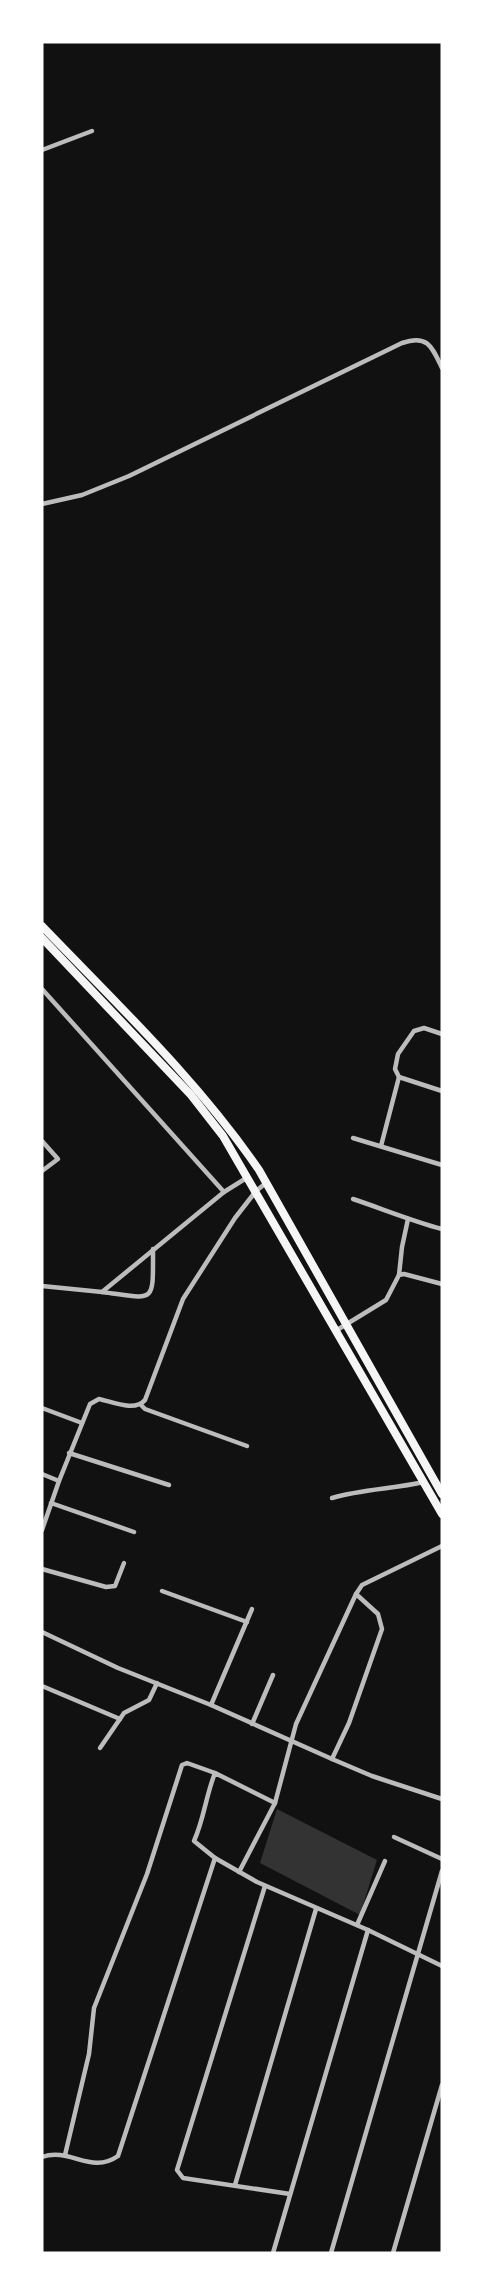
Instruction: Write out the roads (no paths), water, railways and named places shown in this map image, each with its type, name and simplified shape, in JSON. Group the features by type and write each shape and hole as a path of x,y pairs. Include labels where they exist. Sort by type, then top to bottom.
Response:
{"highway":[{"path":"42,926 198,1089 231,1130 266,1183 442,1494"},
{"path":"42,938 192,1095 223,1136 442,1514"}],"street":[{"path":"42,150 92,131"},
{"path":"42,504 82,495 129,476 407,341 423,340 431,347 442,368"},
{"path":"42,989 224,1192"},
{"path":"381,1146 399,1077 395,1069 398,1054 414,1031 424,1028 442,1034"},
{"path":"399,1077 442,1091"},
{"path":"353,1138 442,1164"},
{"path":"42,1142 58,1159 42,1171"},
{"path":"102,1292 224,1192 248,1177"},
{"path":"42,1530 69,1453 90,1404 99,1399 134,1406 141,1405 145,1400 183,1299 235,1218 256,1191 266,1183"},
{"path":"353,1199 442,1229"},
{"path":"337,1330 386,1300 399,1275 408,1219"},
{"path":"42,1286 148,1296 153,1290 153,1249"},
{"path":"399,1275 404,1274 442,1284"},
{"path":"141,1405 145,1409 203,1432 247,1446"},
{"path":"42,1408 82,1423"},
{"path":"69,1453 169,1485"},
{"path":"42,1474 59,1480"},
{"path":"332,1498 349,1493 382,1491 425,1482"},
{"path":"51,1503 134,1533"},
{"path":"239,1872 275,1803 296,1724 356,1594 362,1585 442,1546"},
{"path":"42,1569 111,1587 115,1586 124,1563"},
{"path":"162,1591 247,1622"},
{"path":"332,1760 349,1723 381,1629 378,1614 356,1594"},
{"path":"211,1705 252,1609"},
{"path":"42,1632 118,1668 211,1705 332,1760 442,1799"},
{"path":"252,1724 273,1675"},
{"path":"100,1748 124,1713 149,1700 157,1683"},
{"path":"42,1686 120,1719"},
{"path":"65,2155 89,2054 94,2008 147,1874 182,1765 187,1762 214,1773 275,1803"},
{"path":"214,1773 208,1789 202,1824 194,1841 215,1858 265,1886 357,1925 442,1966"},
{"path":"394,1837 442,1859"},
{"path":"42,2157 49,2154 65,2155 97,2165 109,2163 118,2157 215,1858"},
{"path":"357,1925 385,1861"},
{"path":"331,2253 386,2067 416,1954 442,1871"},
{"path":"265,1886 177,2170 183,2178 290,2194"},
{"path":"235,2185 316,1909"},
{"path":"273,2253 368,1930"},
{"path":"393,2253 442,2085"}]}
